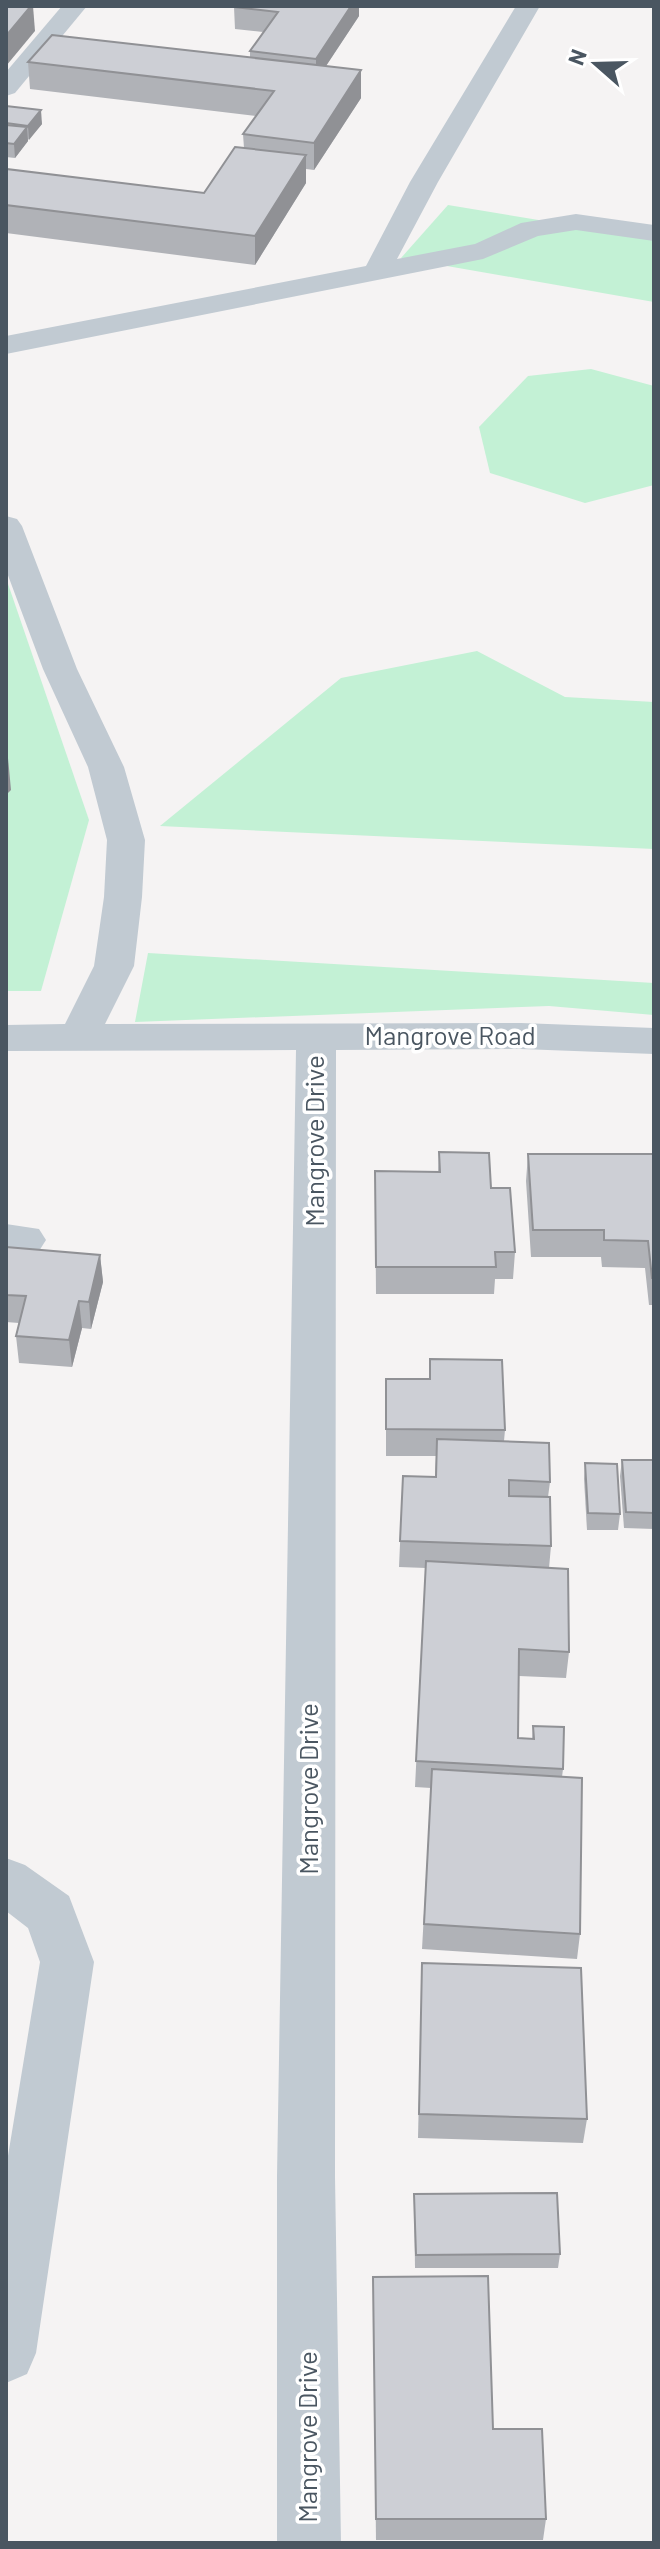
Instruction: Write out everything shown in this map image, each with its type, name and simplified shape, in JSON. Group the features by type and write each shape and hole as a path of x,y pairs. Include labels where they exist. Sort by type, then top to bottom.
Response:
{"street":[{"path":"6,88 75,6"},
{"path":"376,273 424,182 528,6"},
{"path":"6,345 483,251 531,229 576,222 654,233"},
{"path":"6,526 60,669 106,767 126,840 123,897 114,966 78,1038"},
{"name":"Mangrove Drive","path":"309,2543 306,2177 316,1036"},
{"name":"Mangrove Road","path":"6,1038 521,1036 654,1041"},
{"path":"6,1881 50,1913 67,1962 6,2353"}],"green space":[{"path":"448,205 654,239 654,302 401,258"},
{"path":"591,369 654,386 654,485 585,503 490,473 479,427 528,376"},
{"path":"6,578 89,820 41,991 6,991"},
{"path":"477,651 565,697 654,702 654,849 160,826 341,678"},
{"path":"148,953 654,983 654,1015 549,1006 135,1022"}],"building":[{"path":"6,6 31,6 6,36"},
{"path":"235,6 351,6 316,59 250,51 278,12"},
{"path":"52,35 361,70 314,143 243,134 274,91 28,62"},
{"path":"6,106 41,110 28,126 6,123"},
{"path":"6,125 27,127 14,144 6,143"},
{"path":"235,147 306,155 255,236 6,205 6,169 204,193"},
{"path":"439,1152 489,1153 491,1188 510,1188 515,1252 495,1252 496,1267 376,1267 375,1171 440,1172"},
{"path":"528,1154 654,1154 654,1278 648,1241 604,1240 604,1230 533,1230"},
{"path":"6,1247 100,1255 89,1302 79,1301 69,1340 16,1336 26,1296 6,1295"},
{"path":"430,1359 502,1360 505,1430 386,1429 386,1379 430,1379"},
{"path":"437,1439 549,1443 550,1482 509,1480 509,1496 550,1497 551,1546 400,1541 403,1476 436,1477"},
{"path":"622,1460 654,1460 654,1513 626,1512"},
{"path":"585,1463 617,1464 620,1514 588,1513"},
{"path":"426,1561 568,1569 569,1652 519,1649 518,1738 534,1739 533,1726 564,1727 563,1769 416,1761"},
{"path":"432,1769 582,1778 580,1934 424,1924"},
{"path":"422,1963 581,1968 587,2119 419,2114"},
{"path":"557,2193 560,2254 416,2255 414,2194"},
{"path":"488,2276 493,2429 542,2429 546,2519 376,2519 373,2277"}]}
